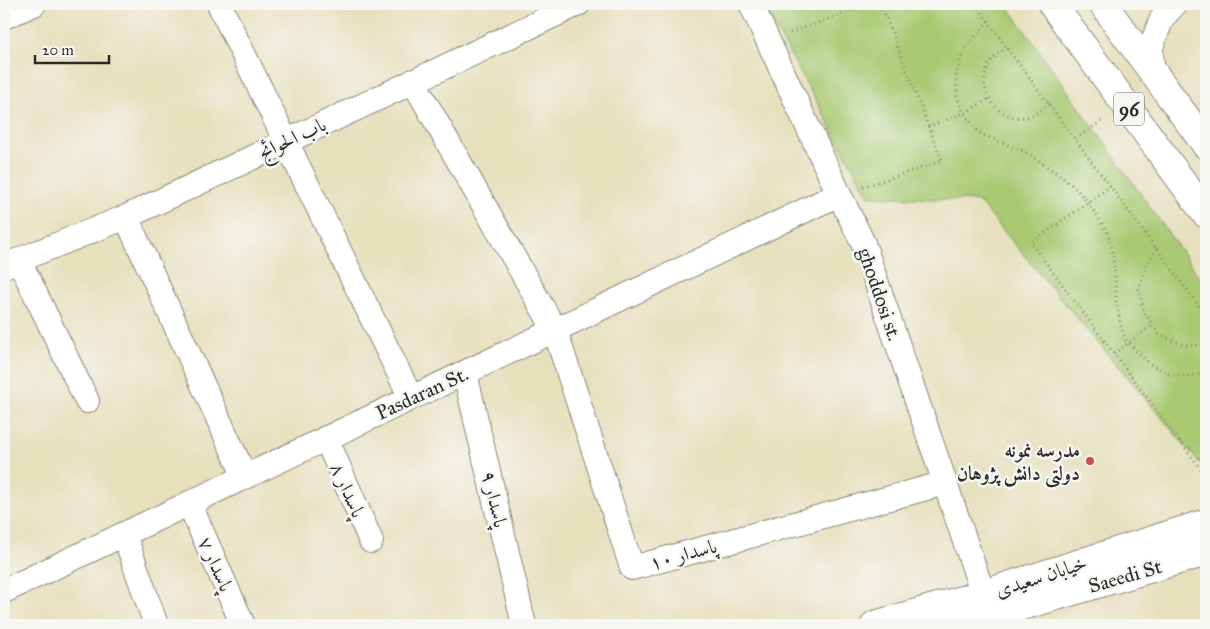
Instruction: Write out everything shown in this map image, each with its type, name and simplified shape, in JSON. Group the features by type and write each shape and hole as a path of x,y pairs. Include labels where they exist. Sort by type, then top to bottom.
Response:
{"main road":[{"name":"96","path":"1052,4 1206,214"},
{"name":"96","path":"1103,4 1206,145"},
{"name":"خیابان سعیدی","path":"875,625 987,605 1206,522"},
{"name":"Saeedi St","path":"958,625 987,605 1206,552"}],"street":[{"path":"219,4 411,398"},
{"name":"باب الحوائج","path":"12,263 126,216 578,4"},
{"name":"ghoddosi st.","path":"751,4 863,243 987,605"},
{"path":"1152,71 1151,47 1162,18 1174,4"},
{"path":"413,81 556,330"},
{"name":"Pasdaran St.","path":"4,590 556,330 839,194"},
{"path":"126,216 245,477"},
{"path":"12,263 87,401"},
{"name":"پاسدار ۱۰","path":"556,330 632,568 945,482"},
{"name":"پاسدار ۹","path":"465,373 524,625"},
{"name":"پاسدار ۸","path":"326,438 371,541"},
{"name":"پاسدار ۷","path":"189,503 243,625"},
{"path":"124,534 156,625"}],"path":[{"path":"839,4 842,14"},
{"path":"768,41 869,4"},
{"path":"839,194 942,161 881,4"},
{"path":"976,4 1206,315"},
{"path":"990,22 965,48 956,75 957,97 964,113 979,133 1026,153 1061,176 1088,202 1107,232 1112,250 1116,301 1122,330 1135,350 1150,364 1171,375 1190,376 1206,374"},
{"path":"1008,48 997,54 989,64 985,75 984,88 989,99 996,108 1006,114 1018,117 1035,114 1049,103"},
{"path":"928,127 964,113 989,99"},
{"path":"1076,139 1125,104"},
{"path":"1111,186 1031,243 1206,476"},
{"path":"1157,248 1145,267 1139,289 1144,312 1159,334 1183,345 1206,346"},
{"path":"1114,354 1130,344 1153,325"}],"green space":[{"path":"762,4 1006,4 1206,286 1206,470 978,201 869,196"}],"place":[{"name":"مدرسه نمونه دولتی دانش پژوهان","path":"1090,461"}]}
